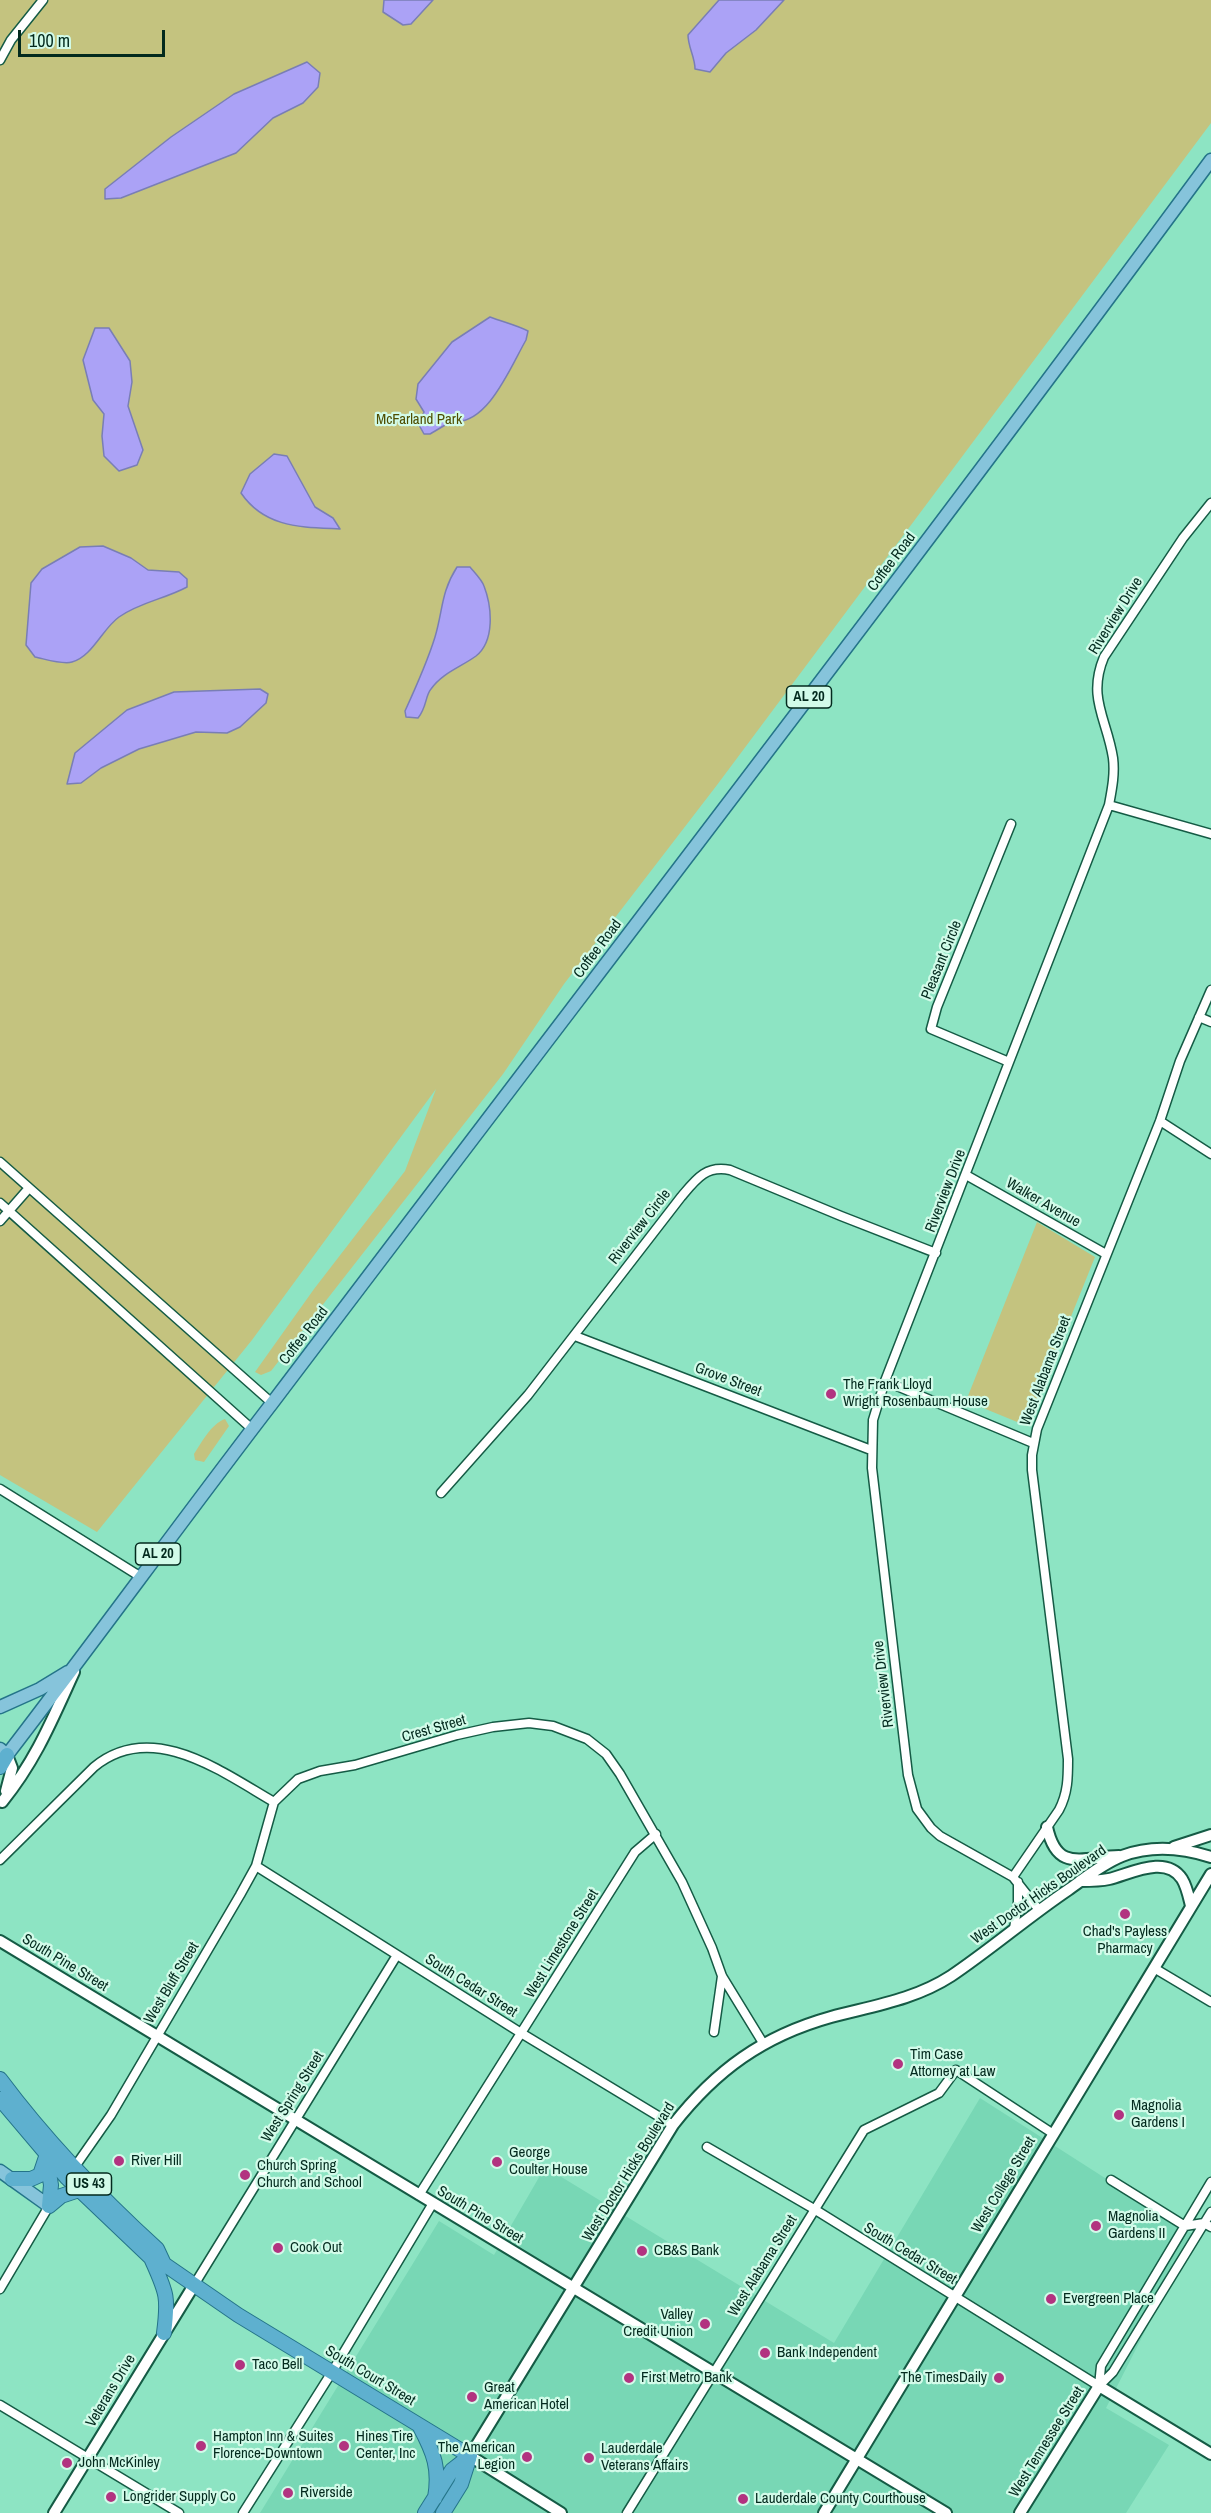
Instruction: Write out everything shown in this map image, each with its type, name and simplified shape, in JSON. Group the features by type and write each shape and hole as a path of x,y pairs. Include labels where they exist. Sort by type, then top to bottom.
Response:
{"highway":[{"name":"US 43","path":"0,2079 42,2133 74,2168 157,2249 164,2264"},
{"name":"US 43","path":"0,2099 46,2155 79,2190 151,2258 164,2264"},
{"path":"12,2179 31,2179 40,2175 46,2155"},
{"path":"46,2155 51,2185 49,2206"},
{"path":"49,2206 61,2196 79,2190"},
{"path":"151,2258 168,2303 164,2333"},
{"name":"South Court Street","path":"164,2264 238,2314 470,2456"},
{"path":"419,2425 437,2468 435,2498"},
{"path":"425,2513 452,2470 470,2456"},
{"path":"443,2513 461,2484 470,2456"}],"main road":[{"name":"Coffee Road","path":"2,1759 76,1666 252,1429 814,690 1211,160"},
{"path":"0,1707 40,1689 76,1666"},
{"path":"0,2171 49,2206"}],"street":[{"path":"0,60 10,40 43,0"},
{"name":"Riverview Drive","path":"1039,1910 1016,1880 940,1836 924,1819 913,1798 905,1750 871,1450 873,1420 885,1381 1109,805 1114,761 1096,691 1104,657 1183,538 1211,503"},
{"path":"1109,805 1211,834"},
{"name":"Pleasant Circle","path":"1009,1062 931,1029 937,1007 1011,824"},
{"name":"West Alabama Street","path":"1016,1880 1065,1800 1068,1759 1032,1470 1036,1429 1160,1121 1180,1061 1211,990"},
{"path":"1199,1017 1211,1022"},
{"path":"1160,1121 1211,1154"},
{"path":"0,1162 272,1403"},
{"name":"Riverview Circle","path":"441,1493 528,1395 696,1178 707,1170 718,1168 730,1170 936,1252"},
{"name":"Walker Avenue","path":"966,1175 1106,1254"},
{"path":"0,1221 29,1188"},
{"path":"0,1203 252,1429"},
{"name":"Grove Street","path":"574,1336 871,1450"},
{"path":"885,1381 1033,1443"},
{"path":"0,1489 141,1577"},
{"path":"1,1804 24,1774 42,1743 76,1666"},
{"name":"Crest Street","path":"274,1802 298,1779 320,1770 355,1765 475,1731 541,1724 576,1734 606,1754 620,1774 693,1903 722,1976 763,2043"},
{"path":"0,1860 103,1759 126,1750 151,1747 176,1751 220,1770 274,1802"},
{"path":"1,1804 12,1768 2,1759"},
{"name":"West Bluff Street","path":"74,2168 111,2115 256,1866 274,1802"},
{"path":"1047,1827 1050,1842 1062,1857 1071,1861 1122,1856"},
{"name":"West Limestone Street","path":"419,2195 635,1852 656,1834"},
{"path":"1166,1850 1211,1835"},
{"name":"West Doctor Hicks Boulevard","path":"470,2456 674,2125 690,2103 713,2080 763,2043 830,2018 885,2004 928,1988 950,1976 1080,1881 1122,1856 1145,1850 1185,1850 1211,1857"},
{"name":"South Cedar Street","path":"256,1866 521,2033 674,2125"},
{"path":"1080,1881 1107,1880 1138,1870 1158,1867 1172,1870 1182,1879 1191,1906"},
{"name":"West College Street","path":"824,2513 1052,2133 1211,1874"},
{"path":"1014,1929 1018,1902 1016,1880"},
{"name":"South Pine Street","path":"0,1941 946,2513"},
{"name":"West Spring Street","path":"194,2284 397,1955"},
{"path":"1154,1968 1211,2002"},
{"path":"714,2032 722,1976"},
{"name":"West Alabama Street","path":"627,2513 864,2130 939,2093 956,2070 1052,2133"},
{"name":"South Cedar Street","path":"707,2146 1099,2386"},
{"path":"1111,2180 1185,2226 1208,2225"},
{"name":"West Tennessee Street","path":"1099,2386 1101,2366 1211,2182"},
{"path":"243,2513 332,2372 433,2203"},
{"path":"0,2289 49,2206"},
{"name":"West Tennessee Street","path":"1020,2513 1099,2386 1113,2372 1208,2225 1211,2212"},
{"name":"Veterans Drive","path":"54,2513 194,2284"},
{"path":"1099,2386 1211,2454"},
{"path":"0,2405 178,2513"},
{"name":"South Court Street","path":"470,2456 561,2513"}],"shaded area":[{"path":"384,0 433,0 411,24 403,25 383,12"},
{"path":"719,0 784,0 756,30 726,53 710,72 695,69 688,35"},
{"path":"307,62 320,73 318,87 303,103 273,118 236,153 121,198 105,199 105,189 171,137 234,94"},
{"path":"490,317 528,331 526,340 505,379 487,405 476,415 465,420 452,421 430,434 424,434 419,425 424,412 416,399 418,384 452,342"},
{"path":"95,328 109,328 130,361 132,382 128,406 143,450 137,465 119,471 104,456 102,436 104,414 93,400 83,360"},
{"path":"274,454 287,456 315,507 333,518 340,529 285,523 261,513 251,505 241,493 250,474"},
{"path":"103,546 131,558 148,570 179,572 187,579 187,587 119,617 79,659 64,663 35,657 26,645 31,583 42,569 80,547"},
{"path":"457,567 470,567 484,586 490,613 486,642 476,656 435,683 418,718 406,717 405,711 425,666 448,585"},
{"path":"260,689 268,694 266,703 240,727 227,733 196,732 139,749 101,768 81,783 67,784 75,753 127,710 174,692"},
{"path":"980,2098 1194,2235 1106,2408 1169,2445 1126,2513 260,2513 439,2221 494,2255 545,2167 834,2343"}],"green space":[{"name":"McFarland Park","path":"0,0 1211,0 1211,123 717,785 564,984 503,1074 271,1371 261,1375 255,1372 314,1289 405,1171 436,1089 252,1340 97,1532 0,1475"},
{"path":"1037,1222 1095,1257 1027,1426 966,1401"},
{"path":"225,1419 229,1426 204,1462 195,1460 194,1454 207,1434"}],"place":[{"name":"The Frank Lloyd Wright Rosenbaum House","path":"831,1394"},
{"name":"Chad's Payless Pharmacy","path":"1125,1914"},
{"name":"Tim Case Attorney at Law","path":"898,2064"},
{"name":"Magnolia Gardens I","path":"1119,2115"},
{"name":"River Hill","path":"119,2161"},
{"name":"George Coulter House","path":"497,2162"},
{"name":"Church Spring Church and School","path":"245,2175"},
{"name":"Magnolia Gardens II","path":"1096,2226"},
{"name":"Cook Out","path":"278,2248"},
{"name":"CB&S Bank","path":"642,2251"},
{"name":"Evergreen Place","path":"1051,2299"},
{"name":"Valley Credit Union","path":"705,2324"},
{"name":"Bank Independent","path":"765,2353"},
{"name":"Taco Bell","path":"240,2365"},
{"name":"First Metro Bank","path":"629,2378"},
{"name":"The TimesDaily","path":"999,2378"},
{"name":"Great American Hotel","path":"472,2397"},
{"name":"Hampton Inn & Suites Florence-Downtown","path":"201,2446"},
{"name":"Hines Tire Center, Inc","path":"344,2446"},
{"name":"The American Legion","path":"527,2457"},
{"name":"Lauderdale Veterans Affairs","path":"589,2458"},
{"name":"John McKinley","path":"67,2463"},
{"name":"Riverside","path":"288,2493"},
{"name":"Longrider Supply Co","path":"111,2497"},
{"name":"Lauderdale County Courthouse","path":"743,2499"}]}
